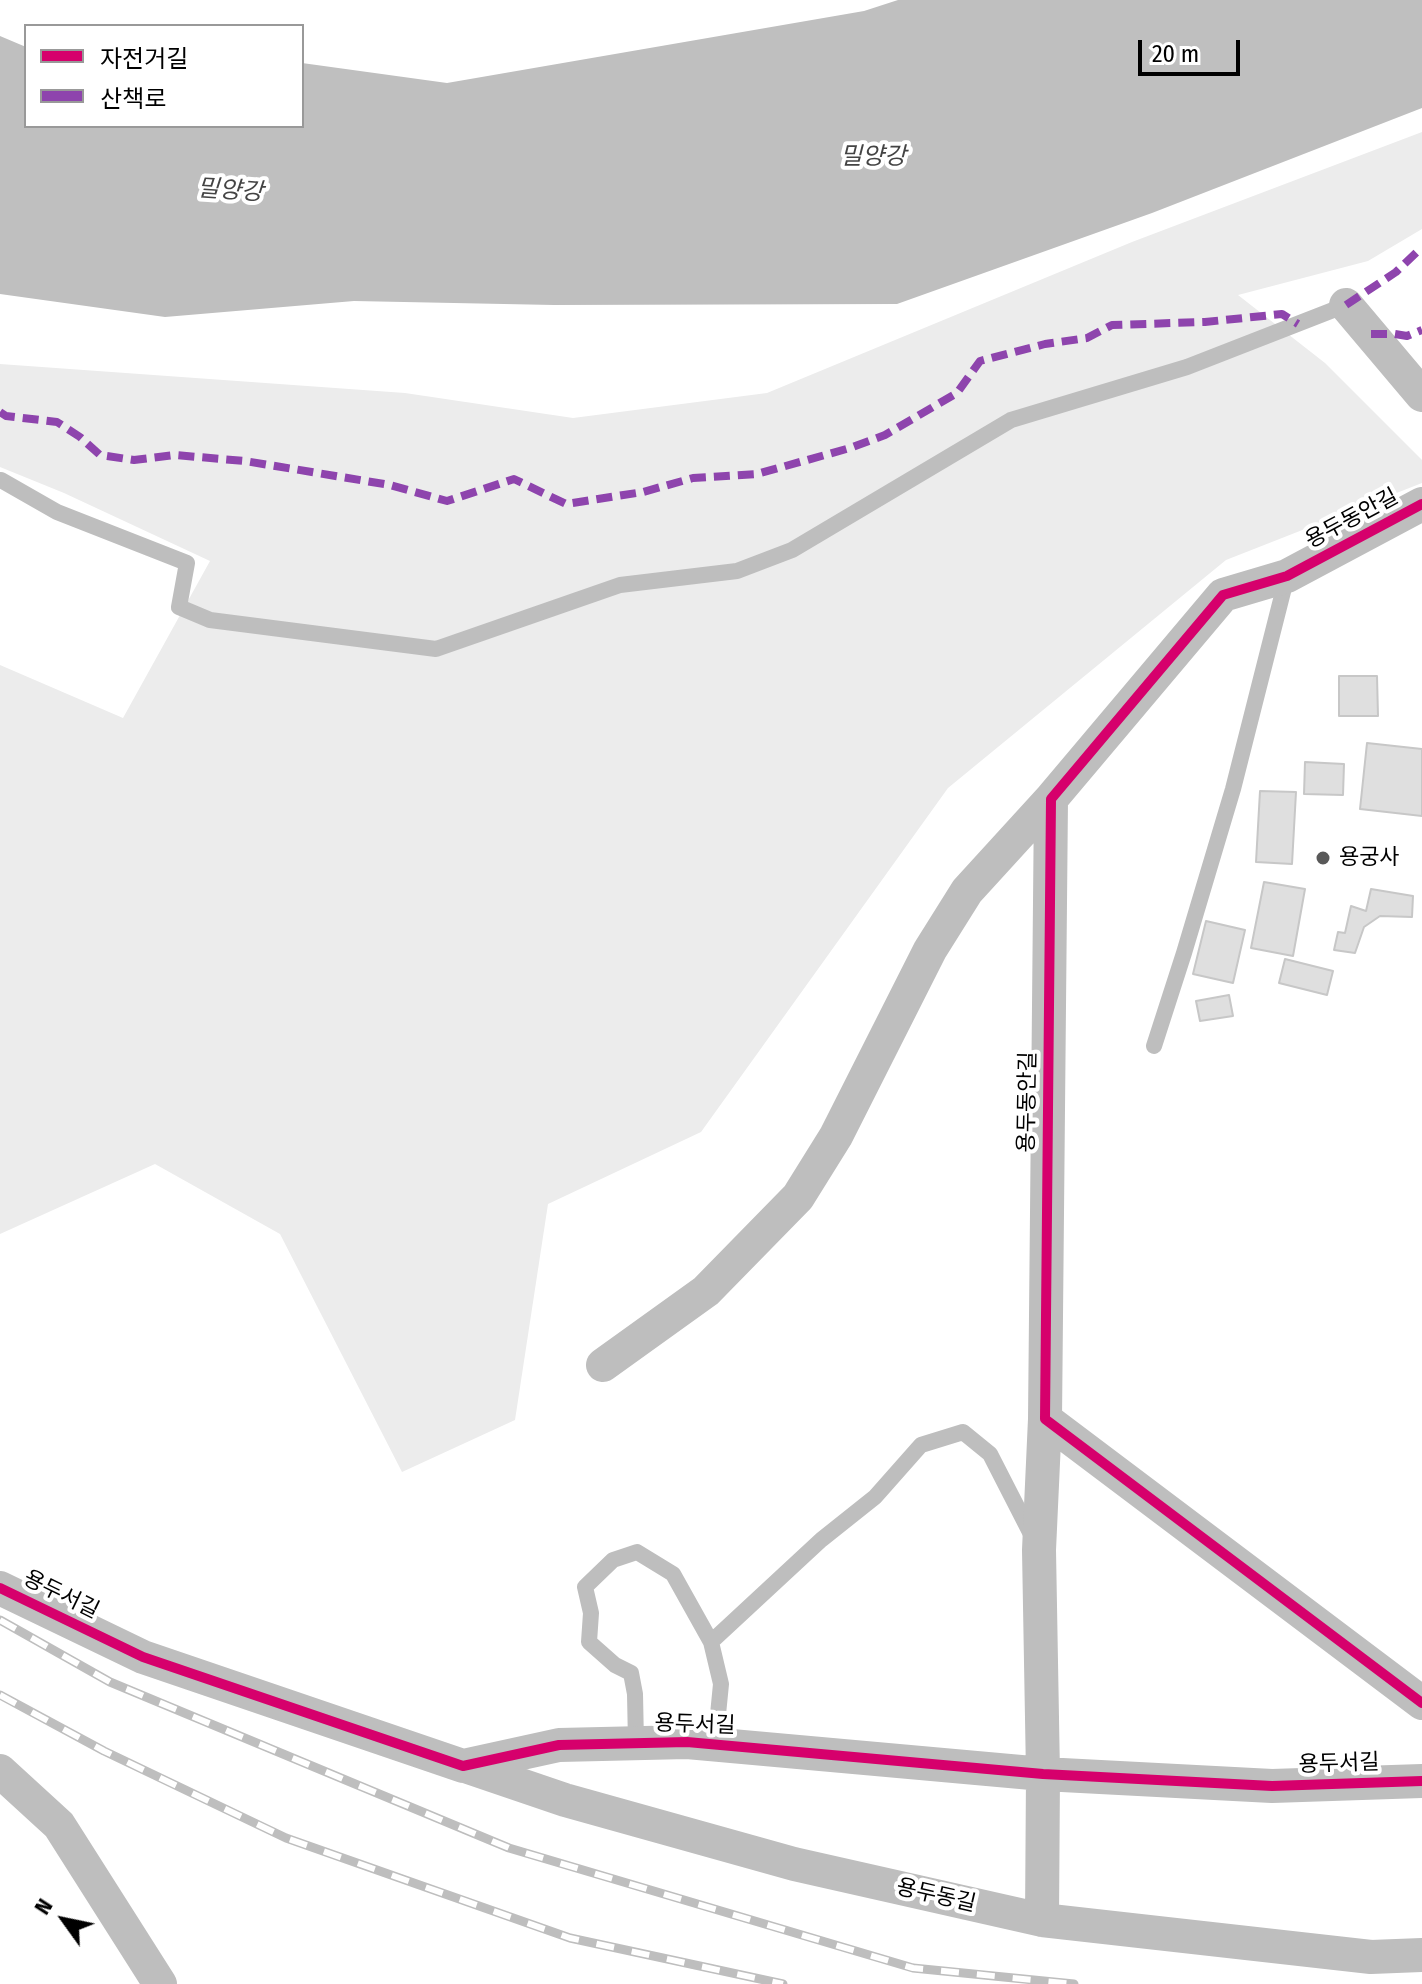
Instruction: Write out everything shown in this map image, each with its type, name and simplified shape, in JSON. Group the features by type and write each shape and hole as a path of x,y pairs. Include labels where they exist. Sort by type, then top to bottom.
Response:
{"street":[{"path":"1346,305 1422,395"},
{"name":"용두동안길","path":"1042,1920 1039,1550 1045,1419 1051,799 1223,595 1287,576 1422,504"},
{"path":"603,1365 706,1291 798,1197 836,1136 930,950 967,891 1051,799"},
{"path":"1045,1419 1422,1703"},
{"name":"용두서길","path":"0,1588 143,1657 463,1766 559,1745 687,1742 1043,1774 1272,1786 1422,1781"},
{"name":"용두동길","path":"463,1766 565,1800 794,1864 1042,1920 1371,1957 1422,1955"},
{"path":"0,1771 59,1825 160,1984"}],"lane":[{"path":"1,480 57,512 187,563 179,607 210,620 436,649 620,585 737,571 751,566 792,550 1011,420 1187,367 1346,305"},
{"path":"1154,1046 1233,789 1287,576"},
{"path":"711,1642 821,1540 875,1497 921,1445 963,1432 990,1454 1039,1550"},
{"path":"636,1743 635,1694 631,1673 615,1665 589,1642 591,1613 585,1587 613,1560 637,1552 673,1574 711,1642 721,1684 715,1745"}],"shaded area":[{"path":"1422,132 1422,229 1368,261 1238,295 1325,363 1422,460 1422,483 1226,560 948,788 701,1132 548,1204 515,1420 402,1472 280,1234 155,1164 0,1234 0,665 123,718 210,561 64,493 0,467 0,364 405,393 573,418 767,393 1132,242"}],"water":[{"name":"밀양강","path":"898,0 1422,0 1422,108 1152,213 897,304 554,305 354,301 165,317 0,294 0,36 24,46 24,128 304,128 304,63 447,83 864,11"}],"building":[{"path":"1339,676 1377,676 1378,716 1339,716"},
{"path":"1367,743 1422,749 1422,816 1360,809"},
{"path":"1305,762 1344,764 1343,795 1304,794"},
{"path":"1260,791 1296,792 1292,864 1256,862"},
{"path":"1264,882 1305,889 1293,956 1251,948"},
{"path":"1371,889 1413,896 1412,917 1380,916 1364,927 1355,953 1334,950 1338,932 1345,933 1351,906 1366,911"},
{"path":"1206,921 1245,930 1233,983 1193,974"},
{"path":"1285,959 1333,971 1327,995 1279,983"},
{"path":"1229,995 1233,1016 1200,1021 1196,1001"}],"railway":[{"path":"0,1620 110,1682 509,1848 913,1968 1074,1984"},
{"path":"0,1695 104,1751 286,1838 570,1938 783,1984"}],"marked path":[{"path":"1346,305 1396,272 1422,247"},
{"path":"0,412 6,416 57,422 100,455 134,460 175,455 245,461 390,485 447,501 514,479 566,504 643,492 693,478 757,474 850,448 885,435 957,393 980,361 1045,344 1087,338 1112,325 1205,322 1282,314 1298,324"},
{"path":"1371,334 1407,336 1422,330"}],"cycle path":[{"path":"1422,504 1287,576 1223,595 1051,799 1045,1419 1422,1703"},
{"path":"0,1588 143,1657 463,1766 559,1745 687,1742 1043,1774 1272,1786 1422,1781"}],"place":[{"name":"용궁사","path":"1323,858"}]}
